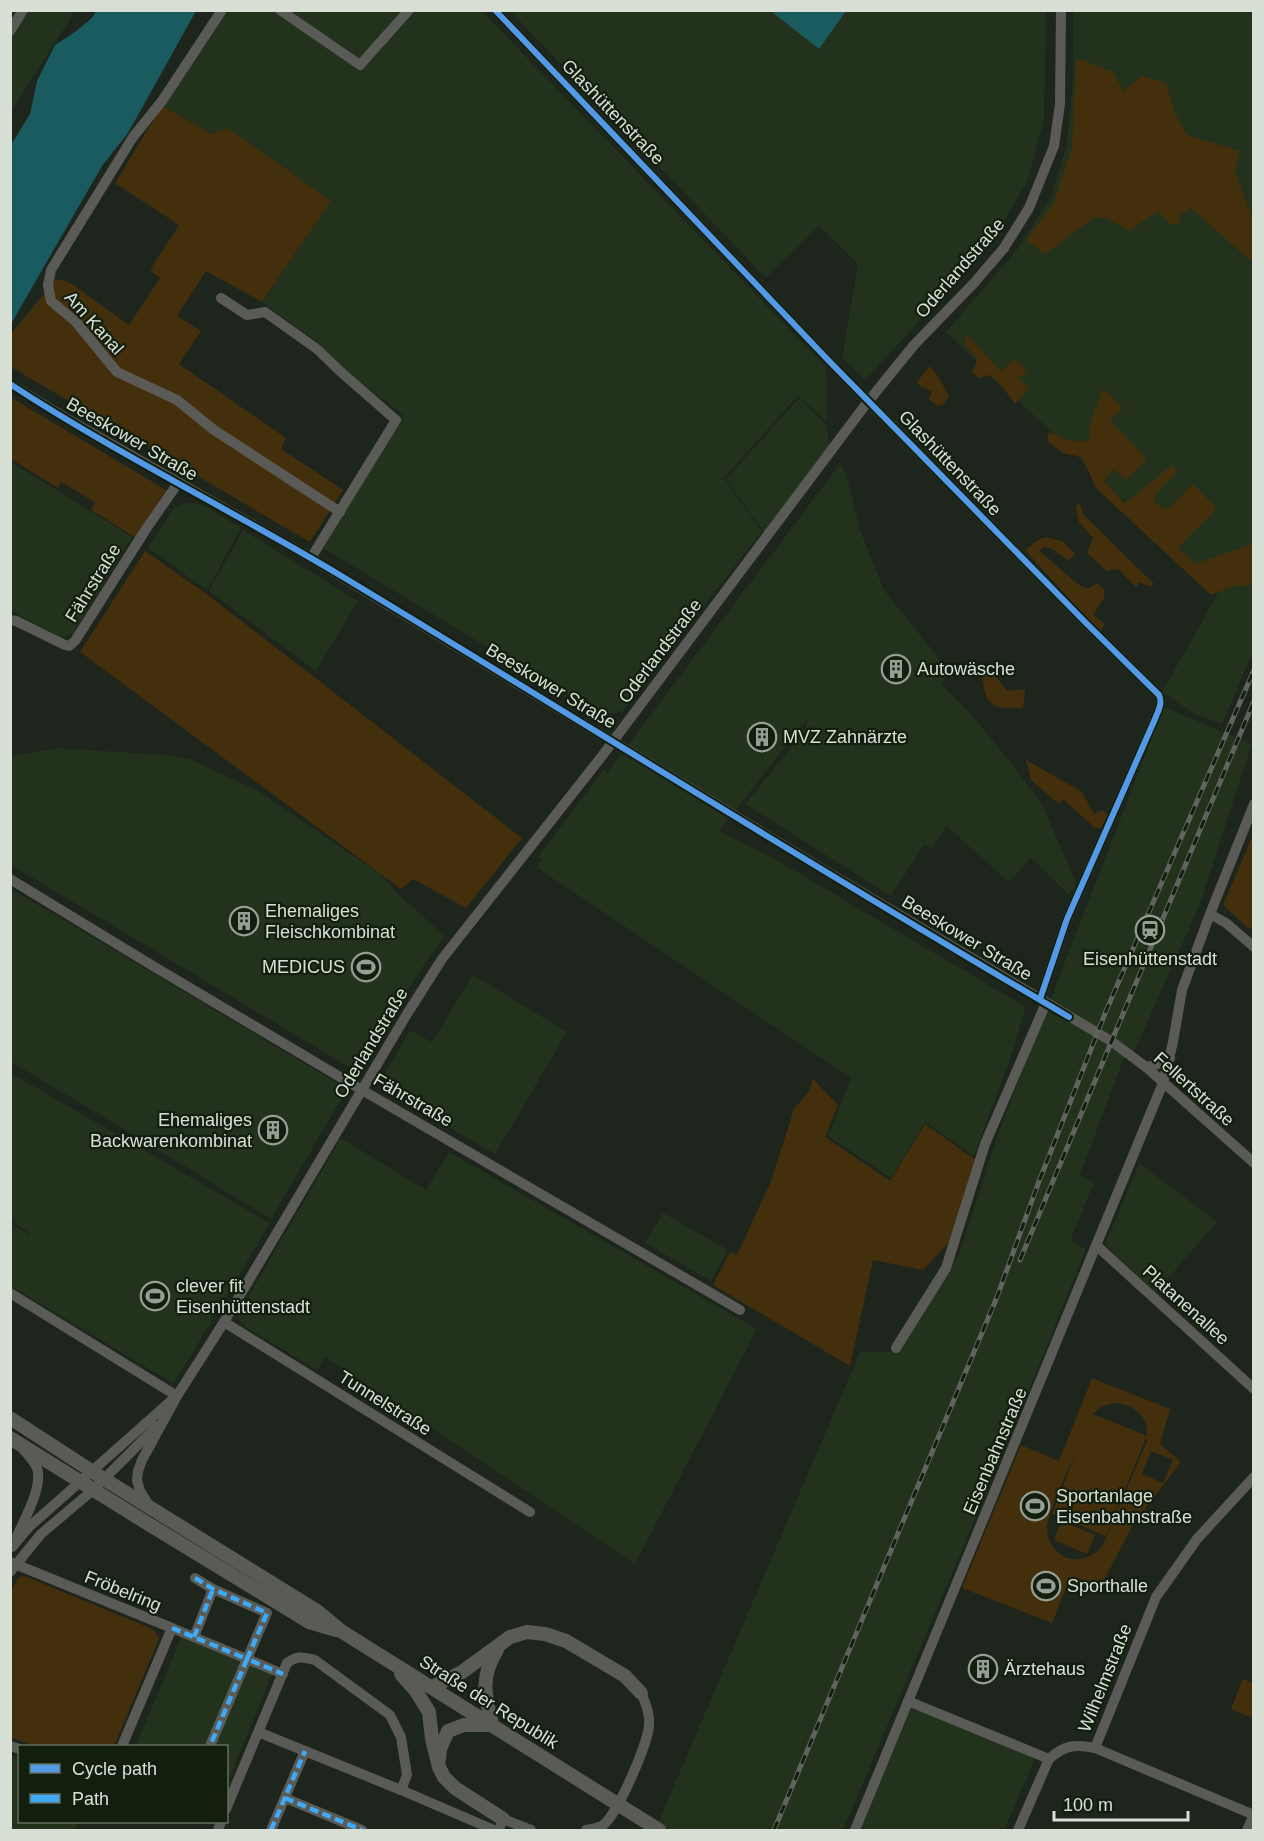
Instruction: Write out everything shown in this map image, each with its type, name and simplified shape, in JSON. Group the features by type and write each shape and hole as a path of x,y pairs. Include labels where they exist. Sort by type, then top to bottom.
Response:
{"main road":[{"name":"Straße der Republik","path":"10,1418 98,1476 317,1611 341,1631 391,1663 659,1830"},
{"name":"Straße der Republik","path":"15,1441 309,1622 341,1631"},
{"path":"432,1687 462,1672 510,1637 527,1632 545,1634 566,1641 625,1676 641,1694"},
{"path":"439,1767 440,1749 448,1731 464,1725 492,1725 486,1698 485,1679 488,1664 500,1645"},
{"path":"391,1663 416,1691 429,1712 432,1739 444,1777 501,1825"}],"street":[{"path":"10,31 23,10"},
{"name":"Am Kanal","path":"222,10 162,101 133,137 51,270 48,285 51,301 76,322 117,372 177,400 214,430 340,512"},
{"path":"280,10 360,65 409,10"},
{"name":"Glashüttenstraße","path":"495,10 868,400 1159,695 1161,699 1155,719 1067,919 1043,1001"},
{"name":"Oderlandstraße","path":"150,1507 140,1491 137,1480 138,1471 164,1419 442,959 613,741 868,400 914,345 997,256 1029,208 1054,146 1060,104 1061,10"},
{"path":"221,298 247,315 265,312 317,349 396,420 311,558"},
{"name":"Beeskower Straße","path":"10,384 34,400 311,558 1111,1041"},
{"name":"Fährstraße","path":"10,620 69,646 75,641 178,483"},
{"path":"1254,804 1210,914 1226,922 1254,948"},
{"name":"Fährstraße","path":"10,879 362,1090 740,1310"},
{"name":"Eisenbahnstraße","path":"855,1830 1163,1083 1170,1058 1182,990 1210,914"},
{"path":"896,1348 946,1268 985,1144 1043,1001"},
{"name":"Fellertstraße","path":"1111,1041 1146,1067 1254,1163"},
{"path":"1146,1067 1170,1058"},
{"name":"Platanenallee","path":"1097,1246 1254,1389"},
{"path":"10,1293 177,1396"},
{"name":"Tunnelstraße","path":"224,1322 530,1512"},
{"name":"Oderlandstraße","path":"98,1476 177,1396"},
{"name":"Oderlandstraße","path":"98,1476 164,1419"},
{"path":"11,1549 32,1504 38,1482 37,1469 32,1460 15,1441"},
{"path":"11,1549 29,1527 80,1481 98,1476"},
{"path":"13,1566 41,1534 93,1490 98,1476"},
{"name":"Wilhelmstraße","path":"1095,1748 1155,1597 1197,1539 1254,1477"},
{"name":"Fröbelring","path":"13,1566 172,1628 122,1745"},
{"path":"195,1578 213,1589 267,1612 210,1745"},
{"path":"194,1637 213,1589"},
{"path":"172,1628 283,1674"},
{"path":"228,1804 287,1663 295,1657 315,1660 390,1715 401,1737 407,1775 401,1790"},
{"path":"586,1830 603,1826 614,1812 645,1745 650,1723 641,1694"},
{"path":"908,1701 1049,1759"},
{"path":"258,1732 494,1830"},
{"path":"1018,1830 1049,1759 1059,1750 1074,1746 1095,1748 1254,1815 1247,1830"},
{"path":"272,1830 305,1751"},
{"path":"285,1798 344,1827 362,1830"},
{"path":"501,1825 531,1830"}],"shaded area":[{"path":"28,11 75,11 11,112 11,38"},
{"path":"226,11 482,11 826,367 827,422 798,396 724,478 762,531 623,711 608,714 545,682 323,548 403,415 345,370 320,344 262,302 331,201 162,106"},
{"path":"510,11 1046,11 1044,120 1027,182 990,245 865,380 842,357 858,264 819,226 766,278"},
{"path":"1073,11 1253,11 1253,572 1209,581 946,332 1017,250 1051,197 1067,144 1073,79"},
{"path":"1083,60 1113,72 1123,91 1142,76 1166,83 1175,113 1187,135 1240,151 1235,172 1253,219 1253,263 1191,208 1180,215 1179,225 1169,223 1158,211 1130,231 1106,218 1095,217 1045,254 1026,240 1054,203 1072,148 1076,61"},
{"path":"162,106 212,134 228,128 331,201 262,302 206,271 177,316 201,331 179,364 286,438 281,449 343,490 310,542 11,367 11,334 56,279 69,282 129,325 160,278 150,270 179,225 115,183"},
{"path":"967,335 1001,371 1015,359 1027,371 1018,379 1029,387 1015,404 1001,385 989,375 979,378 972,372 978,359 964,344"},
{"path":"930,366 949,396 943,405 937,406 929,399 932,391 923,388 917,382"},
{"path":"1103,388 1123,408 1110,420 1147,459 1126,480 1114,469 1104,481 1125,503 1172,465 1177,472 1155,495 1154,502 1168,509 1193,484 1217,509 1178,547 1195,564 1254,545 1253,585 1234,586 1211,595 1096,488 1082,457 1063,453 1047,441 1049,432 1070,441 1089,441 1090,424"},
{"path":"10,397 166,490 135,537 91,510 95,502 61,482 58,488 11,459"},
{"path":"799,398 826,424 830,446 764,532 726,479"},
{"path":"10,461 132,537 73,633 60,637 11,611"},
{"path":"840,464 846,473 860,530 884,590 949,671 941,684 971,714 1043,806 1076,883 1069,895 1031,858 1009,882 946,826 932,848 924,845 891,896 745,804 806,729 807,719 719,831 773,858 1026,1007 1010,1059 974,1156 925,1122 891,1178 828,1136 851,1078 536,867 542,859 538,857 603,770 607,773"},
{"path":"187,503 201,504 241,528 207,590 148,548 174,507"},
{"path":"1079,503 1084,515 1154,584 1150,587 1140,582 1136,587 1118,569 1107,571 1087,553 1093,538 1079,522 1076,507"},
{"path":"243,530 358,601 316,671 209,591"},
{"path":"1045,537 1062,541 1075,553 1069,561 1051,548 1043,547 1040,551 1076,583 1087,589 1097,583 1104,590 1104,598 1093,615 1105,624 1100,632 1025,550"},
{"path":"145,551 208,595 522,838 466,908 413,879 401,889 80,652"},
{"path":"1253,580 1253,651 1222,724 1195,714 1162,692 1221,588"},
{"path":"982,666 992,672 1007,691 1025,689 1023,708 1002,708 990,701 984,690"},
{"path":"1164,707 1252,744 1200,904 1135,1050 1123,1060 1080,1175 1094,1182 1070,1241 1086,1249 1012,1432 843,1830 655,1830 860,1352 899,1351 959,1255 998,1134"},
{"path":"58,748 190,759 260,792 380,874 398,894 445,936 429,957 358,1068 351,1068 11,865 11,756"},
{"path":"1026,760 1082,792 1094,814 1103,810 1108,815 1101,828 1095,828 1063,799 1059,804 1031,780"},
{"path":"1252,837 1254,924 1249,929 1223,905"},
{"path":"10,888 347,1089 271,1219 11,1062"},
{"path":"473,975 567,1032 495,1154 438,1121 441,1114 430,1107 426,1113 383,1087 382,1079 410,1030 432,1042"},
{"path":"11,1073 270,1223 174,1384 11,1286 11,1223 30,1233 11,1221"},
{"path":"813,1079 838,1105 825,1137 890,1181 925,1124 976,1160 952,1239 923,1270 873,1260 850,1366 713,1285 730,1252 737,1255 771,1181 794,1109 809,1091"},
{"path":"341,1138 426,1190 449,1152 757,1329 635,1564 325,1357 317,1370 247,1328 239,1320 238,1314"},
{"path":"1139,1163 1217,1222 1156,1292 1105,1245"},
{"path":"663,1213 728,1250 711,1281 645,1243"},
{"path":"1092,1378 1170,1409 1160,1444 1181,1462 1133,1524 1097,1594 1068,1583 1052,1623 962,1588 1021,1445 1059,1461","holes":["1114,1403 1128,1406 1138,1412 1145,1423 1147,1436 1093,1414 1102,1406","1146,1438 1147,1441 1102,1547 1095,1553 1083,1559 1073,1559 1060,1554 1053,1547 1047,1529 1055,1500 1079,1445 1052,1514 1106,1536","1151,1451 1173,1460 1163,1483 1142,1474"]},
{"path":"1061,1521 1095,1535 1087,1554 1054,1540"},
{"path":"27,1577 155,1631 159,1639 114,1745 31,1745 11,1737 11,1592 18,1578"},
{"path":"182,1635 273,1672 228,1782 228,1745 136,1745"},
{"path":"1243,1679 1253,1684 1253,1718 1231,1709"},
{"path":"910,1705 1035,1759 1004,1830 861,1830"},
{"path":"11,1756 18,1760 18,1823 78,1823 74,1830 11,1830"}],"water":[{"path":"96,11 196,11 128,133 102,166 11,324 11,145 30,114 37,81 55,45 92,18"},
{"path":"771,11 846,11 819,49"}],"railway":[{"path":"774,1830 997,1297 1038,1184 1106,1011 1254,670"},
{"path":"1020,1260 1254,701"}],"marked path":[{"path":"195,1578 213,1589 267,1613 247,1659 283,1674"},
{"path":"194,1637 213,1589"},
{"path":"172,1628 247,1659 210,1745"},
{"path":"271,1830 305,1751"},
{"path":"285,1798 362,1830"}],"cycle path":[{"path":"495,10 829,361 1159,695 1159,710 1067,919 1040,999"},
{"path":"10,384 133,458 343,577 1069,1017"}],"place":[{"name":"Autowäsche","path":"896,669"},
{"name":"MVZ Zahnärzte","path":"762,737"},
{"name":"Ehemaliges Fleischkombinat","path":"244,921"},
{"name":"Eisenhüttenstadt","path":"1150,930"},
{"name":"MEDICUS","path":"366,967"},
{"name":"Ehemaliges Backwarenkombinat","path":"273,1130"},
{"name":"clever fit Eisenhüttenstadt","path":"155,1296"},
{"name":"Sportanlage Eisenbahnstraße","path":"1035,1506"},
{"name":"Sporthalle","path":"1046,1586"},
{"name":"Ärztehaus","path":"983,1669"}]}
